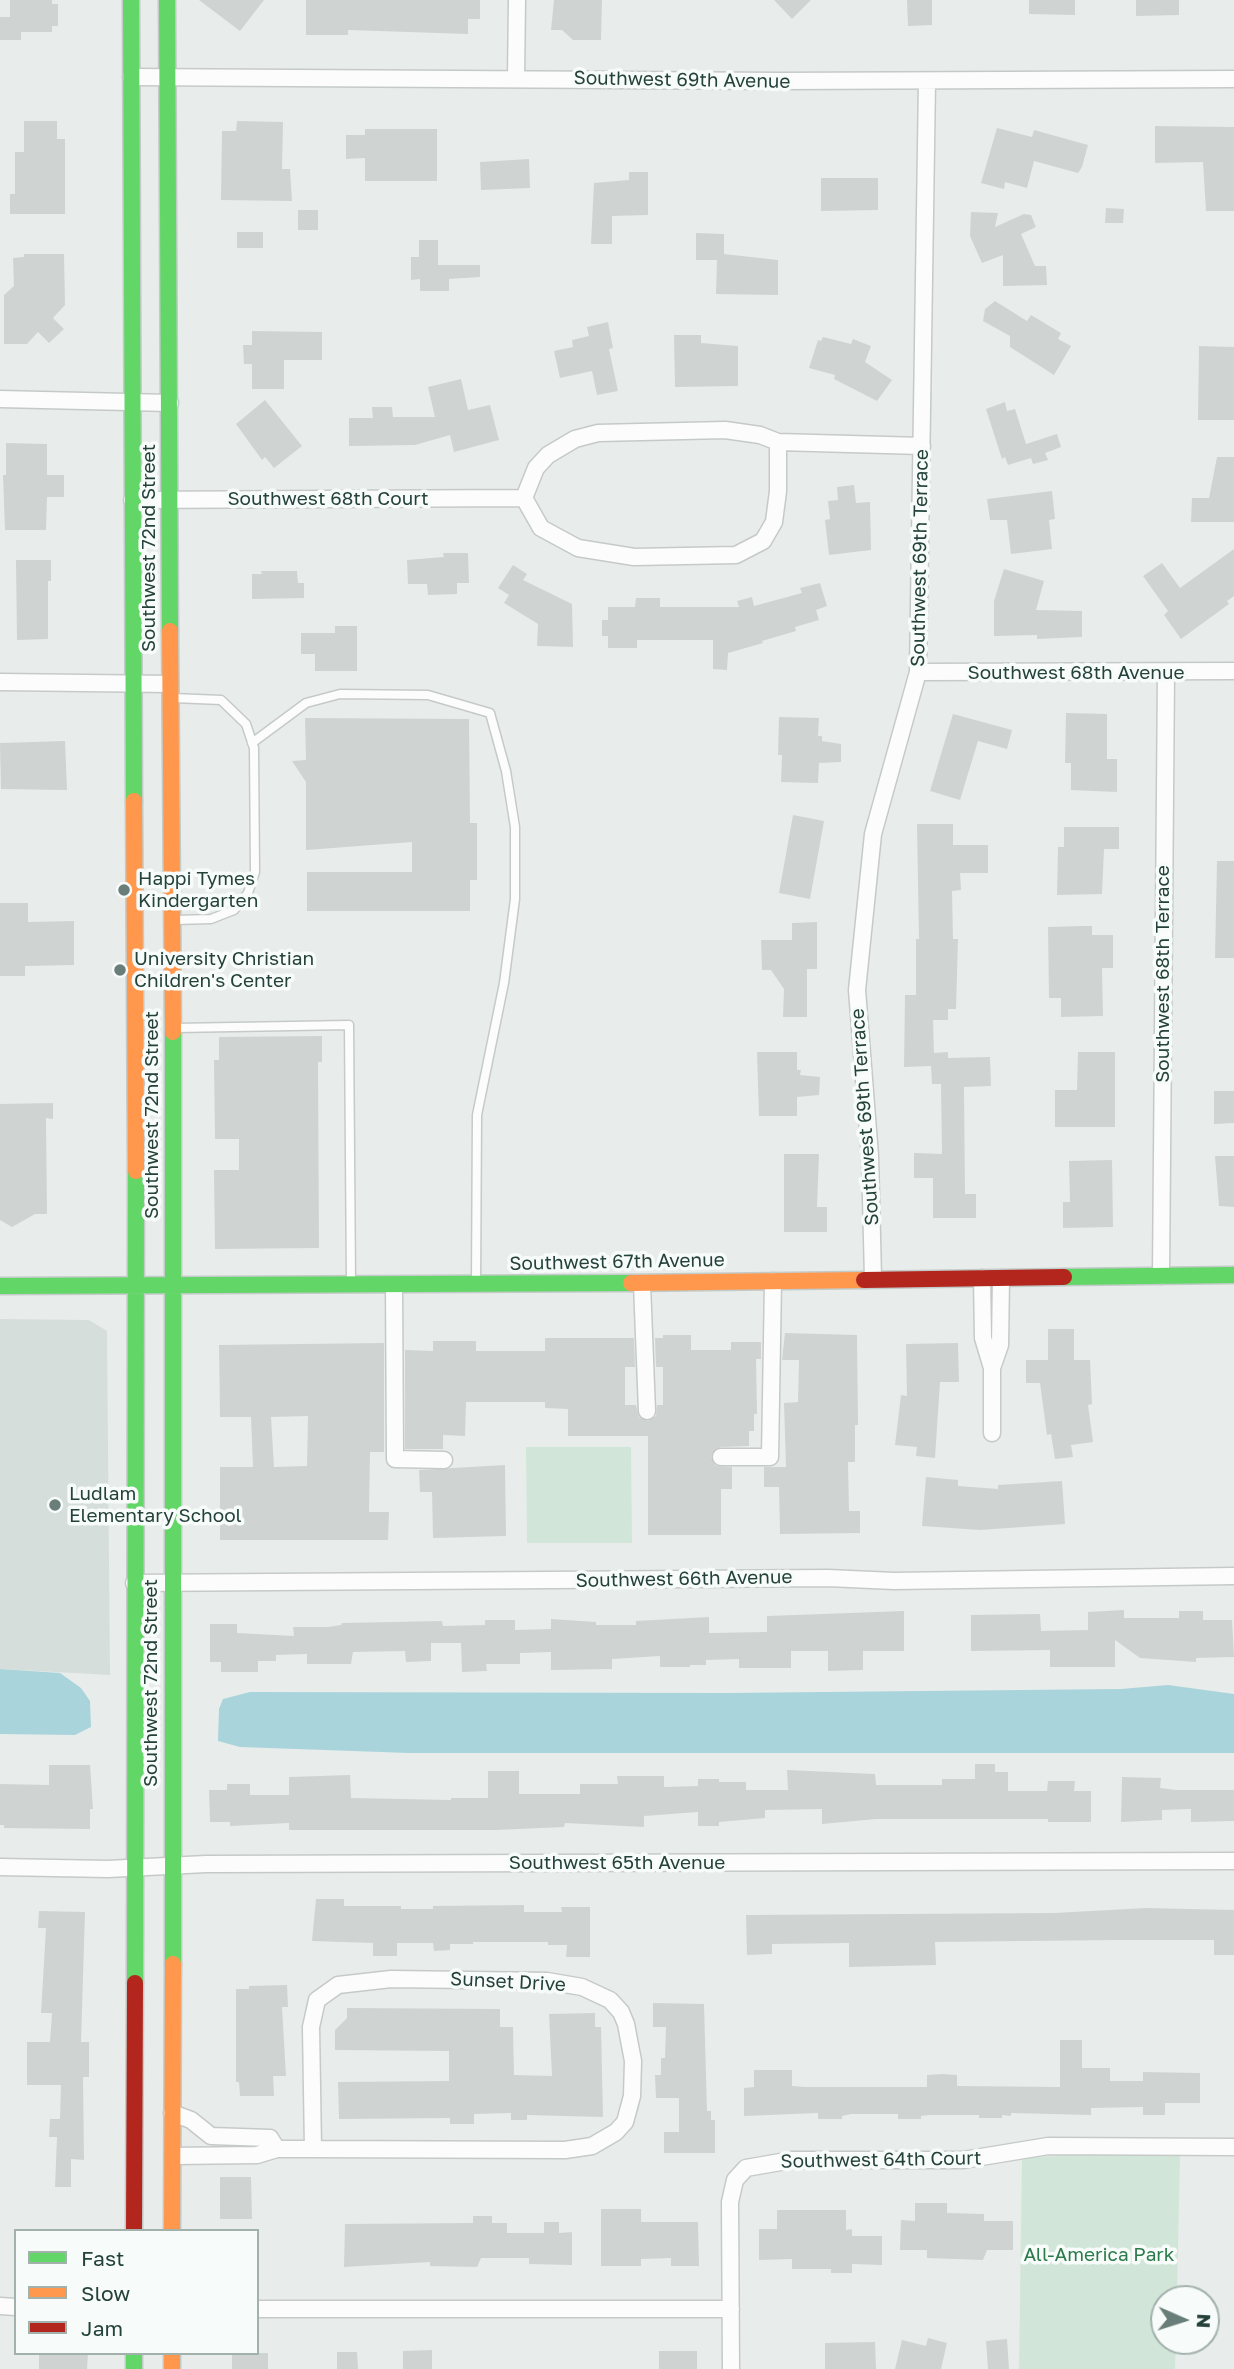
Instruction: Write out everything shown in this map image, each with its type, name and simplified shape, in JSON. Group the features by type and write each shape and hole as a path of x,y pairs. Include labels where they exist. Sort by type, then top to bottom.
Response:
{"main road":[{"name":"Southwest 72nd Street","path":"131,0 136,1286 134,2229"},
{"name":"Southwest 72nd Street","path":"167,0 174,1286 172,2229"},
{"name":"Southwest 67th Avenue","path":"0,1286 476,1286 1234,1275"}],"street":[{"path":"516,78 517,0"},
{"name":"Southwest 69th Avenue","path":"131,77 1234,79"},
{"name":"Southwest 69th Terrace","path":"873,1279 870,1156 857,1007 860,937 873,834 918,672 927,80"},
{"path":"0,399 170,403"},
{"path":"778,442 778,507 774,522 764,541 736,555 625,557 578,548 541,528 523,498 536,468 548,455 575,439 598,433 725,430 760,435 778,442 922,446"},
{"name":"Southwest 68th Court","path":"132,500 523,498"},
{"name":"Southwest 68th Avenue","path":"918,672 1234,671"},
{"name":"Southwest 68th Terrace","path":"1161,1276 1166,673"},
{"path":"0,682 132,684 170,691"},
{"path":"982,1278 983,1338 992,1368 992,1433"},
{"path":"992,1368 1000,1345 1001,1278"},
{"path":"721,1457 770,1457 773,1281"},
{"path":"642,1284 647,1411"},
{"path":"394,1286 395,1459 444,1460"},
{"name":"Southwest 66th Avenue","path":"134,1583 814,1578 894,1581 1234,1576"},
{"name":"Southwest 65th Avenue","path":"0,1867 1234,1861"},
{"name":"Sunset Drive","path":"277,2149 565,2150 592,2146 616,2133 629,2113 633,2062 621,2012 610,2000 566,1983 391,1979 338,1985 317,2000 313,2012 313,2149"},
{"path":"172,2113 191,2120 211,2136 270,2138 277,2149 257,2155 173,2156"},
{"name":"Southwest 64th Court","path":"731,2309 731,2190 739,2173 755,2165 779,2161 953,2161 990,2158 1048,2146 1234,2147"},
{"path":"259,2309 731,2309 731,2369"}],"lane":[{"path":"170,691 221,700 246,724 252,743 255,872 248,893 234,910 211,919 172,920"},
{"path":"252,743 306,703 340,694 428,695 490,713 506,771 515,827 515,899 504,983 477,1115 476,1286"},
{"path":"172,1028 349,1025 351,1286"}],"shaded area":[{"name":"Ludlam Elementary School","path":"0,1319 89,1320 107,1331 110,1675 0,1669"}],"green space":[{"path":"526,1447 631,1447 632,1543 527,1543"},
{"name":"All-America Park","path":"1180,2153 1177,2285 1150,2285 1150,2355 1176,2355 1175,2369 1019,2369 1022,2157"}],"water":[{"path":"0,1669 60,1673 81,1688 90,1701 91,1727 75,1735 0,1734"},
{"path":"1168,1685 1234,1694 1234,1753 409,1753 240,1747 218,1741 219,1709 223,1699 250,1692 726,1693 1121,1689"}],"building":[{"path":"10,0 52,0 52,4 58,4 58,26 52,26 52,32 21,32 21,40 0,40 0,17 10,17"},
{"path":"199,0 264,0 240,31"},
{"path":"306,0 480,0 480,19 468,19 468,34 348,30 348,35 306,35"},
{"path":"554,0 602,0 601,40 573,40 562,30 551,30"},
{"path":"774,0 811,0 792,19"},
{"path":"907,0 932,0 932,25 908,26"},
{"path":"1029,0 1075,0 1075,15 1029,14"},
{"path":"1136,0 1179,0 1179,15 1136,16"},
{"path":"24,121 57,121 57,139 65,139 65,214 10,214 10,194 15,194 15,152 24,152"},
{"path":"237,121 283,122 282,169 290,169 292,201 221,200 222,131 236,131"},
{"path":"1155,126 1234,127 1234,211 1206,211 1203,162 1155,163"},
{"path":"997,128 1032,137 1034,130 1088,145 1082,167 1078,173 1034,161 1027,188 1005,182 1004,189 981,183"},
{"path":"365,129 437,129 437,181 365,181 365,158 346,159 346,135 365,135"},
{"path":"529,159 530,188 481,190 480,162"},
{"path":"629,172 648,172 648,215 612,216 612,244 591,244 594,183 629,180"},
{"path":"821,178 878,178 878,210 821,211"},
{"path":"1106,208 1124,209 1123,223 1105,223"},
{"path":"298,210 318,210 318,230 298,230"},
{"path":"971,212 998,213 995,227 1024,214 1031,215 1036,227 1021,234 1035,266 1046,266 1047,285 1003,286 1003,255 982,263 970,236"},
{"path":"237,232 263,232 263,248 237,248"},
{"path":"696,233 724,234 724,254 778,260 778,295 716,294 717,260 696,260"},
{"path":"419,240 438,240 438,265 480,265 480,277 449,279 449,291 420,291 420,279 411,280 411,257 419,257"},
{"path":"24,254 64,254 65,305 53,318 64,329 49,343 38,332 27,344 4,344 4,295 14,286 13,258 24,257"},
{"path":"995,301 1027,321 1031,315 1061,333 1058,339 1071,346 1054,375 1010,347 1010,336 983,321 985,309"},
{"path":"608,322 613,348 609,349 618,391 597,395 592,371 560,378 554,351 573,347 572,340 589,336 587,327"},
{"path":"252,331 322,332 322,360 284,360 284,389 252,389 252,364 244,364 243,345 252,345"},
{"path":"674,335 701,335 701,343 738,346 738,386 675,387"},
{"path":"823,337 851,344 853,339 871,346 865,362 892,380 877,401 834,379 835,375 809,368 818,340 821,341"},
{"path":"1199,346 1234,347 1234,420 1198,420"},
{"path":"461,379 468,410 490,405 499,440 454,452 450,435 415,445 349,446 349,418 373,418 372,407 392,407 393,417 435,417 428,387"},
{"path":"265,400 302,446 274,468 265,457 262,460 236,424"},
{"path":"1005,402 1007,411 1015,409 1026,444 1057,434 1061,447 1045,453 1048,460 1033,464 1031,458 1008,465 1005,457 1002,459 986,409"},
{"path":"6,443 47,444 47,475 64,475 64,497 47,497 46,530 5,530 3,475 6,475"},
{"path":"1217,457 1234,457 1234,522 1191,522 1192,498 1209,498"},
{"path":"854,485 856,503 870,502 871,550 829,555 825,520 830,519 828,501 838,500 837,487"},
{"path":"1052,491 1055,519 1049,520 1052,549 1011,554 1007,520 990,520 987,499"},
{"path":"1234,549 1234,596 1227,601 1229,604 1181,639 1164,615 1168,611 1143,576 1162,563 1180,588"},
{"path":"443,553 468,553 469,583 457,583 457,594 428,595 427,584 408,584 407,560 444,557"},
{"path":"16,560 51,560 51,581 48,581 48,639 17,640"},
{"path":"513,565 527,574 523,580 572,604 573,647 537,646 538,624 504,603 509,595 498,588"},
{"path":"1004,569 1044,581 1036,610 1082,611 1082,637 1037,639 1037,635 994,636 994,601"},
{"path":"261,571 297,571 298,583 304,583 304,598 252,599 252,574 262,574"},
{"path":"820,583 827,606 816,610 819,620 795,627 796,631 762,641 763,643 728,653 727,670 713,669 713,640 637,640 637,648 608,648 608,636 602,636 602,620 608,620 608,607 635,607 636,598 660,598 660,607 739,607 737,601 752,597 754,606 802,593 800,588"},
{"path":"335,626 357,626 357,671 315,671 315,654 301,654 301,633 335,633"},
{"path":"1066,713 1107,714 1107,759 1117,759 1117,792 1071,790 1071,763 1065,763"},
{"path":"953,714 1012,730 1007,749 978,741 960,800 930,791"},
{"path":"779,717 819,718 818,736 822,736 822,741 841,744 841,762 819,763 818,783 781,782 782,755 778,755"},
{"path":"305,718 469,719 470,823 477,823 477,880 470,880 470,911 307,911 307,872 412,872 412,842 306,850 306,782 292,761 306,760"},
{"path":"65,741 67,790 1,789 0,743"},
{"path":"793,815 824,821 810,899 779,893"},
{"path":"917,824 953,824 953,845 988,845 988,873 960,873 961,890 952,891 953,939 958,939 956,1009 948,1009 948,1020 933,1020 934,1053 948,1052 948,1058 990,1057 991,1086 964,1087 965,1194 976,1194 976,1218 933,1218 933,1178 914,1178 914,1153 942,1154 941,1084 932,1084 931,1066 904,1067 905,995 916,995 916,939 919,939"},
{"path":"1064,827 1119,827 1119,849 1104,849 1102,894 1057,895 1058,847 1064,847"},
{"path":"1217,861 1234,861 1234,958 1215,958"},
{"path":"0,903 28,903 28,922 74,921 74,965 25,966 25,976 0,976"},
{"path":"817,922 817,969 807,969 807,1017 783,1017 784,989 771,970 762,970 761,940 792,940 792,923"},
{"path":"1092,926 1092,935 1113,935 1113,968 1102,968 1103,1016 1061,1017 1061,998 1049,998 1048,927"},
{"path":"322,1036 322,1062 318,1062 319,1248 215,1249 214,1170 239,1170 239,1139 215,1139 214,1060 219,1060 219,1037"},
{"path":"757,1052 797,1052 797,1070 801,1070 800,1075 820,1077 819,1095 797,1097 797,1116 759,1116"},
{"path":"1078,1052 1115,1052 1115,1127 1055,1127 1055,1090 1077,1090"},
{"path":"1214,1091 1234,1091 1234,1123 1214,1124"},
{"path":"53,1103 53,1119 46,1118 47,1214 35,1214 12,1227 0,1220 0,1104"},
{"path":"784,1154 819,1154 817,1207 827,1207 827,1232 784,1232"},
{"path":"1215,1156 1234,1156 1234,1207 1219,1206"},
{"path":"1112,1160 1113,1227 1063,1228 1063,1202 1070,1202 1069,1161"},
{"path":"1048,1329 1074,1329 1074,1360 1090,1360 1092,1404 1088,1405 1093,1442 1071,1445 1073,1457 1055,1459 1051,1434 1047,1435 1040,1383 1026,1383 1026,1360 1048,1360"},
{"path":"785,1333 857,1335 858,1425 855,1425 855,1462 848,1462 849,1511 860,1511 860,1533 780,1534 779,1487 764,1487 764,1467 786,1467 784,1403 798,1402 799,1360 782,1360"},
{"path":"663,1335 691,1335 691,1350 731,1350 731,1342 761,1342 761,1359 756,1359 757,1414 754,1414 754,1431 749,1431 749,1446 720,1447 711,1456 716,1466 732,1467 732,1489 721,1489 721,1535 648,1535 648,1436 568,1436 568,1409 545,1408 545,1402 466,1402 465,1436 443,1435 443,1449 405,1449 405,1350 433,1351 433,1341 476,1341 476,1351 545,1351 545,1338 634,1338 635,1367 625,1367 625,1405 636,1405 639,1417 648,1421 656,1416 657,1405 663,1405 663,1367 656,1367 655,1338 663,1338"},
{"path":"384,1343 384,1452 370,1452 369,1512 389,1512 388,1540 220,1540 220,1467 253,1467 251,1417 220,1417 219,1345","holes":["308,1416 307,1466 274,1467 271,1417"]},
{"path":"958,1343 959,1382 940,1382 935,1458 916,1456 917,1447 895,1445 901,1395 907,1396 906,1344"},
{"path":"505,1465 506,1536 433,1538 432,1492 420,1492 419,1470"},
{"path":"926,1477 958,1480 958,1486 998,1489 998,1485 1062,1481 1065,1524 980,1530 922,1526"},
{"path":"1124,1610 1124,1618 1179,1618 1179,1611 1203,1611 1203,1620 1232,1620 1234,1657 1196,1658 1196,1662 1140,1658 1115,1640 1115,1667 1050,1667 1050,1650 971,1651 971,1615 1040,1614 1041,1631 1088,1630 1088,1612"},
{"path":"904,1611 904,1651 863,1651 863,1670 828,1671 828,1651 791,1651 791,1668 739,1668 739,1659 706,1660 706,1665 690,1667 660,1667 660,1656 612,1659 612,1669 551,1670 551,1652 520,1653 520,1664 486,1664 487,1671 462,1672 461,1643 431,1643 431,1661 406,1662 405,1651 353,1652 351,1664 307,1664 307,1654 276,1655 276,1661 258,1661 258,1672 221,1672 221,1662 210,1662 210,1624 237,1624 237,1633 294,1636 293,1627 328,1627 342,1623 442,1621 443,1626 485,1625 485,1620 515,1620 515,1630 551,1629 551,1619 596,1622 596,1625 636,1625 636,1621 709,1617 709,1633 767,1632 767,1616"},
{"path":"975,1764 995,1764 995,1772 1008,1772 1008,1791 1047,1791 1048,1781 1075,1781 1074,1791 1091,1791 1091,1822 1048,1822 1048,1819 876,1819 822,1824 822,1809 765,1810 765,1818 719,1822 719,1826 698,1826 698,1812 644,1816 644,1827 565,1823 564,1827 496,1830 289,1830 289,1823 230,1826 230,1822 210,1822 209,1790 227,1790 227,1784 250,1784 250,1795 289,1795 289,1777 350,1775 351,1798 451,1800 488,1798 488,1771 519,1771 519,1794 580,1794 580,1784 618,1784 617,1776 664,1776 664,1787 698,1786 698,1779 719,1779 719,1782 746,1782 746,1790 788,1790 787,1770 875,1774 876,1785 942,1785 942,1779 975,1779"},
{"path":"49,1765 90,1765 93,1809 90,1809 90,1829 4,1828 4,1825 0,1825 0,1784 49,1785"},
{"path":"1122,1777 1161,1778 1160,1788 1176,1790 1234,1790 1234,1821 1191,1822 1191,1809 1162,1810 1162,1820 1121,1822"},
{"path":"316,1899 344,1899 344,1906 401,1906 401,1909 524,1905 524,1912 562,1912 561,1907 590,1907 590,1957 566,1957 567,1945 548,1945 548,1942 473,1942 450,1944 450,1950 434,1951 433,1943 397,1943 397,1956 373,1956 373,1943 312,1941"},
{"path":"1146,1908 1234,1910 1234,1955 1214,1955 1214,1940 1118,1940 935,1942 936,1965 849,1967 849,1943 772,1944 772,1954 747,1955 746,1915 1054,1913"},
{"path":"39,1911 85,1912 81,2042 89,2042 89,2077 83,2077 84,2160 71,2159 71,2187 55,2187 57,2137 49,2137 50,2119 60,2119 61,2085 27,2085 27,2042 50,2042 52,2013 41,2013 46,1928 38,1928"},
{"path":"287,1985 288,2007 282,2007 286,2076 273,2076 274,2096 240,2096 239,2082 236,2082 236,1989"},
{"path":"653,2003 704,2004 707,2111 711,2111 711,2120 715,2120 715,2153 664,2153 664,2132 679,2132 679,2098 656,2098 655,2075 661,2075 661,2058 665,2058 666,2027 653,2027"},
{"path":"347,2008 500,2009 500,2027 513,2027 514,2075 552,2076 549,2014 595,2013 595,2027 601,2027 603,2117 527,2115 527,2120 511,2120 511,2113 474,2114 474,2124 450,2124 450,2118 339,2119 338,2082 449,2081 449,2051 335,2050 335,2030 347,2018"},
{"path":"1060,2040 1082,2040 1082,2068 1110,2068 1110,2081 1143,2081 1143,2072 1200,2073 1200,2103 1165,2103 1165,2115 1143,2115 1143,2107 1091,2108 1091,2115 1011,2113 1011,2116 1002,2115 1002,2118 930,2115 921,2116 921,2119 898,2119 898,2114 851,2114 842,2116 842,2119 818,2119 818,2113 744,2116 744,2088 754,2087 754,2070 792,2070 792,2086 805,2087 927,2087 927,2075 942,2074 957,2075 957,2086 1060,2087"},
{"path":"220,2177 251,2177 252,2219 220,2219"},
{"path":"915,2203 947,2203 947,2213 984,2214 984,2221 1013,2221 1013,2250 987,2250 983,2260 927,2258 927,2250 900,2250 901,2220 915,2221"},
{"path":"601,2209 641,2209 641,2222 698,2222 699,2266 671,2266 671,2258 641,2259 641,2266 601,2266"},
{"path":"777,2210 846,2210 846,2230 852,2229 852,2236 882,2236 882,2265 852,2264 852,2273 831,2273 831,2269 792,2269 792,2259 759,2260 759,2229 777,2229"},
{"path":"473,2216 492,2216 492,2223 507,2223 507,2233 544,2233 544,2222 559,2222 559,2233 572,2232 572,2265 529,2264 529,2258 481,2258 477,2267 430,2266 430,2262 344,2267 345,2224 473,2223"},
{"path":"928,2338 947,2343 941,2369 895,2369 902,2340 926,2346"},
{"path":"1007,2339 1009,2369 988,2369 986,2341"},
{"path":"875,2342 876,2369 825,2369 825,2343"},
{"path":"432,2350 432,2369 403,2369 403,2351"},
{"path":"659,2351 697,2351 697,2369 659,2369"},
{"path":"337,2352 357,2352 358,2369 337,2369"},
{"path":"268,2353 268,2369 232,2369 232,2355"},
{"path":"39,2355 88,2355 87,2369 39,2369"}],"traffic: fast":[{"path":"131,0 134,801"},
{"path":"167,0 170,631"},
{"path":"173,1032 173,1964"},
{"path":"135,1983 136,1171"},
{"path":"1064,1277 1234,1275"},
{"path":"0,1286 631,1283"},
{"path":"134,2355 134,2369"}],"traffic: slow":[{"path":"170,631 173,1032"},
{"path":"134,801 136,1171"},
{"path":"631,1283 864,1280"},
{"path":"172,2229 173,1964"},
{"path":"172,2355 172,2369"}],"traffic: jam":[{"path":"864,1280 1064,1277"},
{"path":"134,2229 135,1983"}],"place":[{"name":"Happi Tymes Kindergarten","path":"124,890"},
{"name":"University Christian Children's Center","path":"120,970"},
{"name":"Ludlam Elementary School","path":"55,1505"}]}
